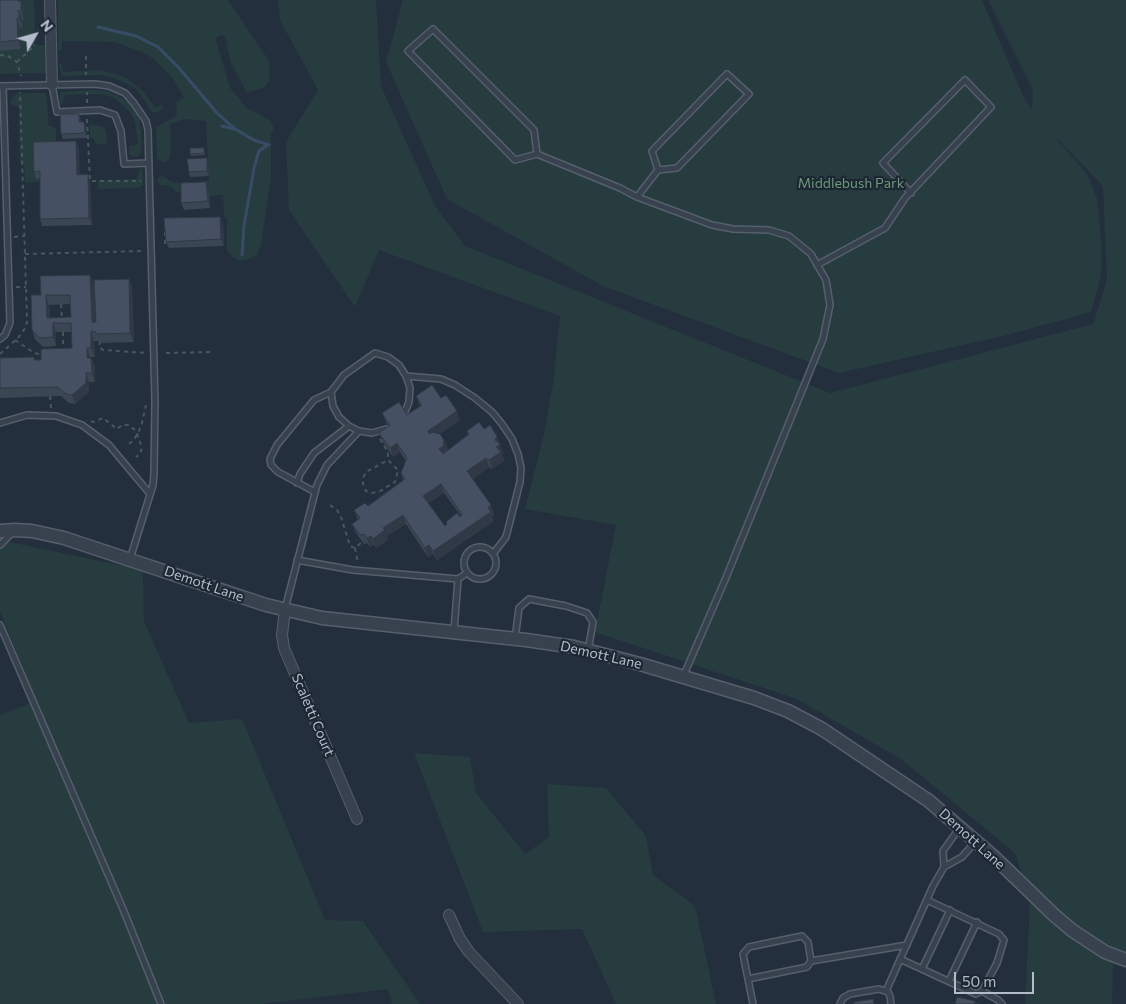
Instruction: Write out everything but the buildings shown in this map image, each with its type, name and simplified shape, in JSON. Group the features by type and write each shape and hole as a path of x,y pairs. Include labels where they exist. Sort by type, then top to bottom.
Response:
{"street":[{"path":"50,0 52,85"},
{"name":"Demott Lane","path":"0,531 15,530 64,538 266,606 322,618 574,647 640,664 754,698 788,711 822,729 930,801 1073,931 1105,952 1126,960"},
{"name":"Scaletti Court","path":"285,609 282,635 284,648 357,819"},
{"path":"449,915 460,939 469,952 518,1004"}],"lane":[{"path":"537,154 534,130 433,29 408,51 515,160 537,154 620,188 637,197 712,225 733,229 769,230 789,236 811,254 826,280 830,305 823,339 725,580 683,677"},
{"path":"637,197 658,170 677,168 749,94 727,74 652,151 658,170"},
{"path":"817,265 885,228 910,193 991,107 965,80 883,163 910,193"},
{"path":"0,339 9,329 10,323 2,86 95,84 108,86 125,94 133,102 146,121 148,130 155,401 154,473 150,494 130,559"},
{"path":"52,85 56,112 100,110 115,115 121,131 124,164 149,164"},
{"path":"315,492 278,472 271,465 270,459 277,446 314,400 331,392 344,375 375,354 388,357 399,365 406,376 410,388 409,402 404,414"},
{"path":"406,376 441,379 456,385 492,412 512,439 521,468 520,482 506,537 493,554"},
{"path":"331,392 333,406 339,417 349,426 358,431 372,432 389,427"},
{"path":"0,423 27,416 56,416 82,425 109,445 150,494"},
{"path":"298,483 300,474 314,453 349,426"},
{"path":"285,609 315,492 326,465 358,431"},
{"path":"0,545 15,530"},
{"path":"484,548 493,554 495,559 494,570 487,578 477,579 467,573 464,560 469,551 484,548"},
{"path":"298,560 360,570 458,579 467,573"},
{"path":"454,633 458,579"},
{"path":"515,639 519,608 529,600 566,606 587,613 593,622 588,651"},
{"path":"0,625 123,909 161,1004"},
{"path":"886,991 944,867 943,851 960,827"},
{"path":"944,867 962,857 976,841"},
{"path":"900,959 976,994 982,991 997,963 1004,940 995,930 927,900"},
{"path":"922,969 950,910"},
{"path":"949,982 976,922"},
{"path":"748,979 807,967 811,961 808,942 802,936 749,947 743,954 748,979 753,1004"},
{"path":"811,961 907,945"},
{"path":"840,1004 843,998 850,994 879,988 886,991 890,996 891,1004"},
{"path":"982,991 1002,1004"}],"path":[{"path":"17,62 35,45"},
{"path":"0,55 8,56 17,62 21,76"},
{"path":"86,56 86,75"},
{"path":"87,90 87,103"},
{"path":"0,354 15,341 26,327 27,321 20,92"},
{"path":"87,116 90,181 143,181"},
{"path":"165,224 166,248"},
{"path":"25,254 143,251"},
{"path":"61,304 62,320"},
{"path":"62,332 63,354"},
{"path":"15,341 34,353 48,354"},
{"path":"100,342 100,347 103,350 146,353"},
{"path":"166,353 211,352"},
{"path":"50,396 50,408"},
{"path":"129,444 138,434 147,402"},
{"path":"89,420 93,422 103,418 117,429 122,425 129,425 138,434 142,448 140,454 136,457"},
{"path":"380,439 388,452 388,460 398,470 394,482 380,491 372,493 366,491 362,478 366,472 388,460"},
{"path":"330,504 341,517 350,546 355,548"},
{"path":"355,548 362,542"},
{"path":"355,548 360,570"}],"green space":[{"path":"21,0 34,0 35,45 45,45 47,73 0,74 0,50 21,49"},
{"path":"58,0 228,0 269,61 270,80 265,87 247,93 230,61 226,39 223,35 218,36 216,40 230,88 247,108 271,121 274,129 271,133 271,178 261,245 257,255 239,261 227,251 227,218 224,217 223,195 209,196 208,189 176,192 171,186 160,185 158,182 158,178 162,175 173,183 209,181 206,121 184,119 170,124 171,152 169,159 162,162 157,158 156,127 175,117 177,112 176,102 184,98 173,79 154,59 144,53 115,42 62,41 62,51 58,50"},
{"name":"Middlebush Park","path":"278,0 376,0 381,86 435,206 465,246 830,393 1093,324 1107,280 1103,186 1051,132 1087,174 1097,198 1102,249 1101,276 1091,312 1007,335 839,373 603,286 447,199 386,62 403,0 982,0 1025,100 1032,109 1033,90 988,0 1126,0 1126,964 1113,965 1112,1004 1025,1004 1030,900 1015,853 901,759 797,699 595,632 616,525 525,509 543,438 553,384 560,316 379,250 355,307 289,210 286,142 318,90 280,20"},
{"path":"62,63 63,72 98,70 125,77 144,92 155,108 161,105 163,107 159,111 152,112 135,88 117,79 102,75 62,76 59,65"},
{"path":"107,91 118,96 128,102 134,110 139,119 141,131 142,144 139,156 134,157 129,154 129,146 138,144 135,122 130,112 116,99 106,95 64,95 63,104 60,103 60,92"},
{"path":"17,93 46,93 49,126 56,130 56,148 42,181 25,183 24,164 20,163 19,107 11,104 11,99"},
{"path":"90,116 91,125 102,126 106,131 107,144 96,144 93,138 90,138"},
{"path":"139,169 142,169 143,172 143,185 139,188 98,189 98,180 137,179"},
{"path":"0,540 143,570 144,621 189,723 242,719 325,920 363,921 420,1004 392,1004 388,989 262,1004 0,1004 0,715 36,701 0,611"},
{"path":"414,753 470,757 476,793 525,854 549,837 547,784 606,788 646,836 653,875 695,906 716,1004 616,1004 582,929 483,932"}],"waterway":[{"path":"98,27 136,36 158,47 179,68 217,113 235,129 254,140 269,145"},
{"path":"222,126 234,129"},
{"path":"242,255 244,226 254,168 259,151 268,145"}]}
